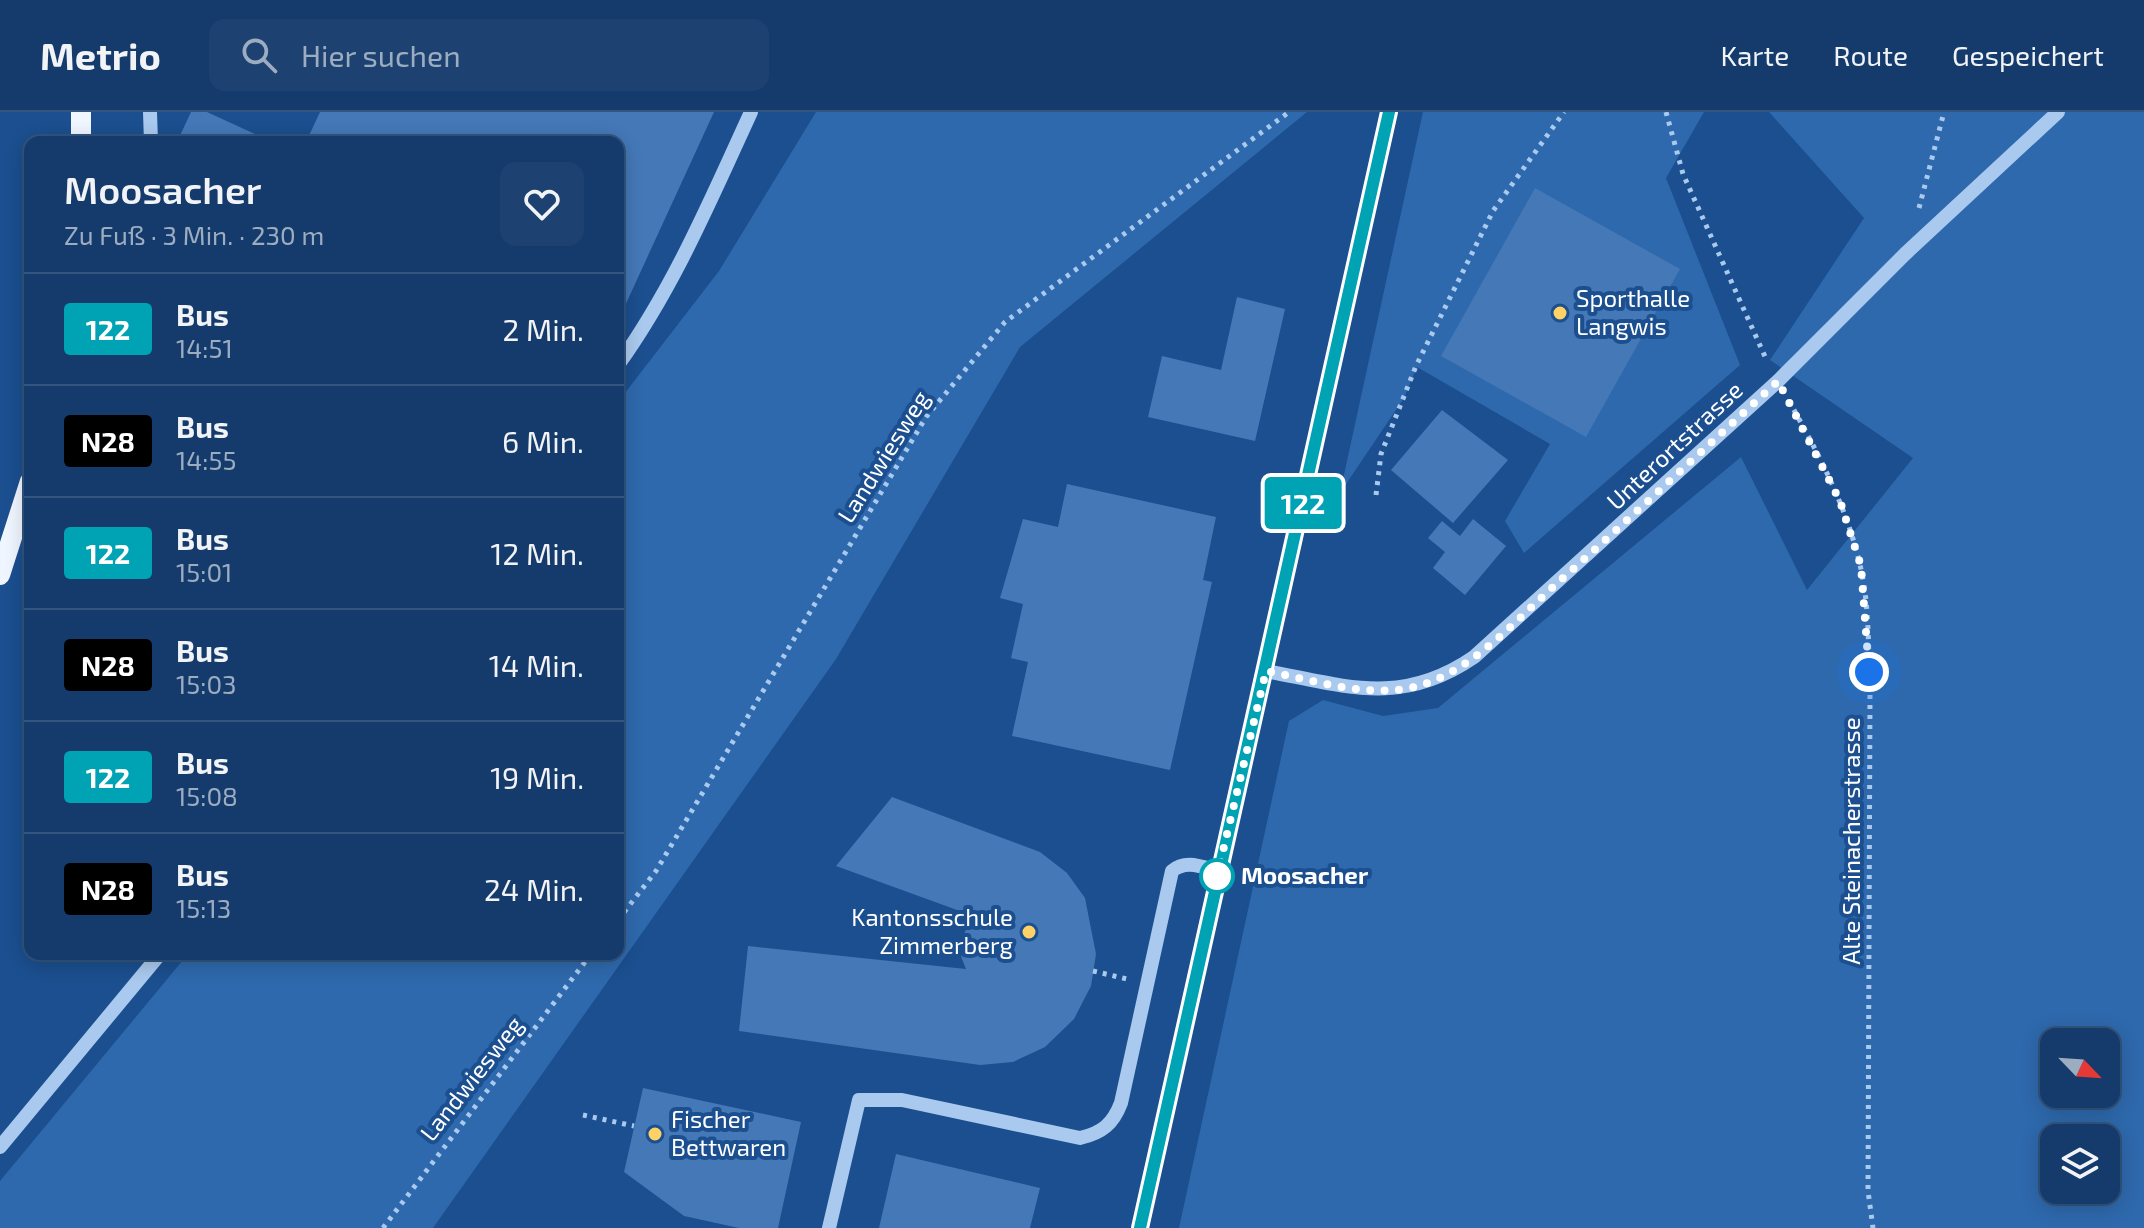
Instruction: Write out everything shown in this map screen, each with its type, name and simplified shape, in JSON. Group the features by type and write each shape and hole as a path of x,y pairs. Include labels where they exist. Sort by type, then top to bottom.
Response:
{"main road":[{"path":"81,112 81,136"},
{"path":"0,575 24,500"}],"street":[{"path":"150,112 151,136"},
{"path":"624,357 649,322 678,270 751,112"},
{"path":"1140,1228 1389,112"},
{"name":"Unterortstrasse","path":"1266,671 1358,690 1387,691 1411,687 1453,671 1509,626 1778,381 1905,254 2058,112"},
{"path":"829,1228 859,1100 902,1100 1080,1138 1095,1135 1116,1118 1172,871 1180,865 1191,864 1219,871"},
{"path":"0,1147 155,960"}],"path":[{"name":"Landwiesweg","path":"624,912 656,871 926,417 1005,322 1289,112"},
{"path":"1376,495 1381,454 1416,366 1493,211 1564,112"},
{"name":"Alte Steinacherstrasse","path":"1666,112 1683,174 1778,381 1840,501 1861,566 1870,694 1868,1191 1873,1228"},
{"path":"1905,254 1944,112"},
{"name":"Landwiesweg","path":"383,1228 586,960"},
{"path":"583,1115 634,1126"}],"shaded area":[{"path":"816,112 1307,112 1020,347 836,659 624,958 624,394 719,271"},
{"path":"1423,112 1704,112 1666,178 1740,365 1524,553 1505,521 1550,444 1417,367 1404,398 1340,493"},
{"path":"1769,112 2144,112 2144,1228 1179,1228 1289,721 1323,700 1383,716 1438,708 1741,457 1807,590 1913,458 1770,360 1864,218"},
{"path":"183,960 623,960 433,1228 0,1228 0,1181"}],"building":[{"path":"191,112 207,112 259,136 180,136"},
{"path":"320,112 714,112 624,308 624,136 309,136"},
{"name":"Sporthalle Langwis","path":"1535,188 1680,269 1586,437 1441,356"},
{"path":"1237,297 1285,309 1255,441 1148,417 1162,356 1221,370"},
{"path":"1442,410 1508,460 1453,523 1391,470"},
{"path":"1067,484 1216,517 1203,580 1212,582 1170,770 1012,736 1028,662 1011,658 1023,604 1000,598 1023,519 1058,527"},
{"path":"1473,519 1506,546 1465,595 1433,568 1445,552 1428,538 1442,521 1460,536"},
{"name":"Kantonsschule Zimmerberg","path":"892,797 1040,852 1067,873 1085,898 1096,954 1091,986 1074,1019 1045,1047 1013,1062 980,1065 739,1031 748,946 966,969 958,949 967,927 979,918 836,866"},
{"path":"643,1088 801,1122 778,1228 739,1228 684,1216 624,1172"},
{"path":"896,1154 1040,1188 1030,1228 879,1228"}],"bus line":[{"name":"122","path":"1140,1228 1389,112"}],"place":[{"name":"Sporthalle Langwis","path":"1560,313"},
{"name":"Moosacher","path":"1217,876"},
{"name":"Kantonsschule Zimmerberg","path":"1029,932"},
{"name":"Fischer Bettwaren","path":"655,1134"}],"route":[{"path":"1217,876 1266,671 1358,690 1387,691 1436,680 1453,671 1516,620 1778,381 1840,501 1861,566 1869,672"}]}
